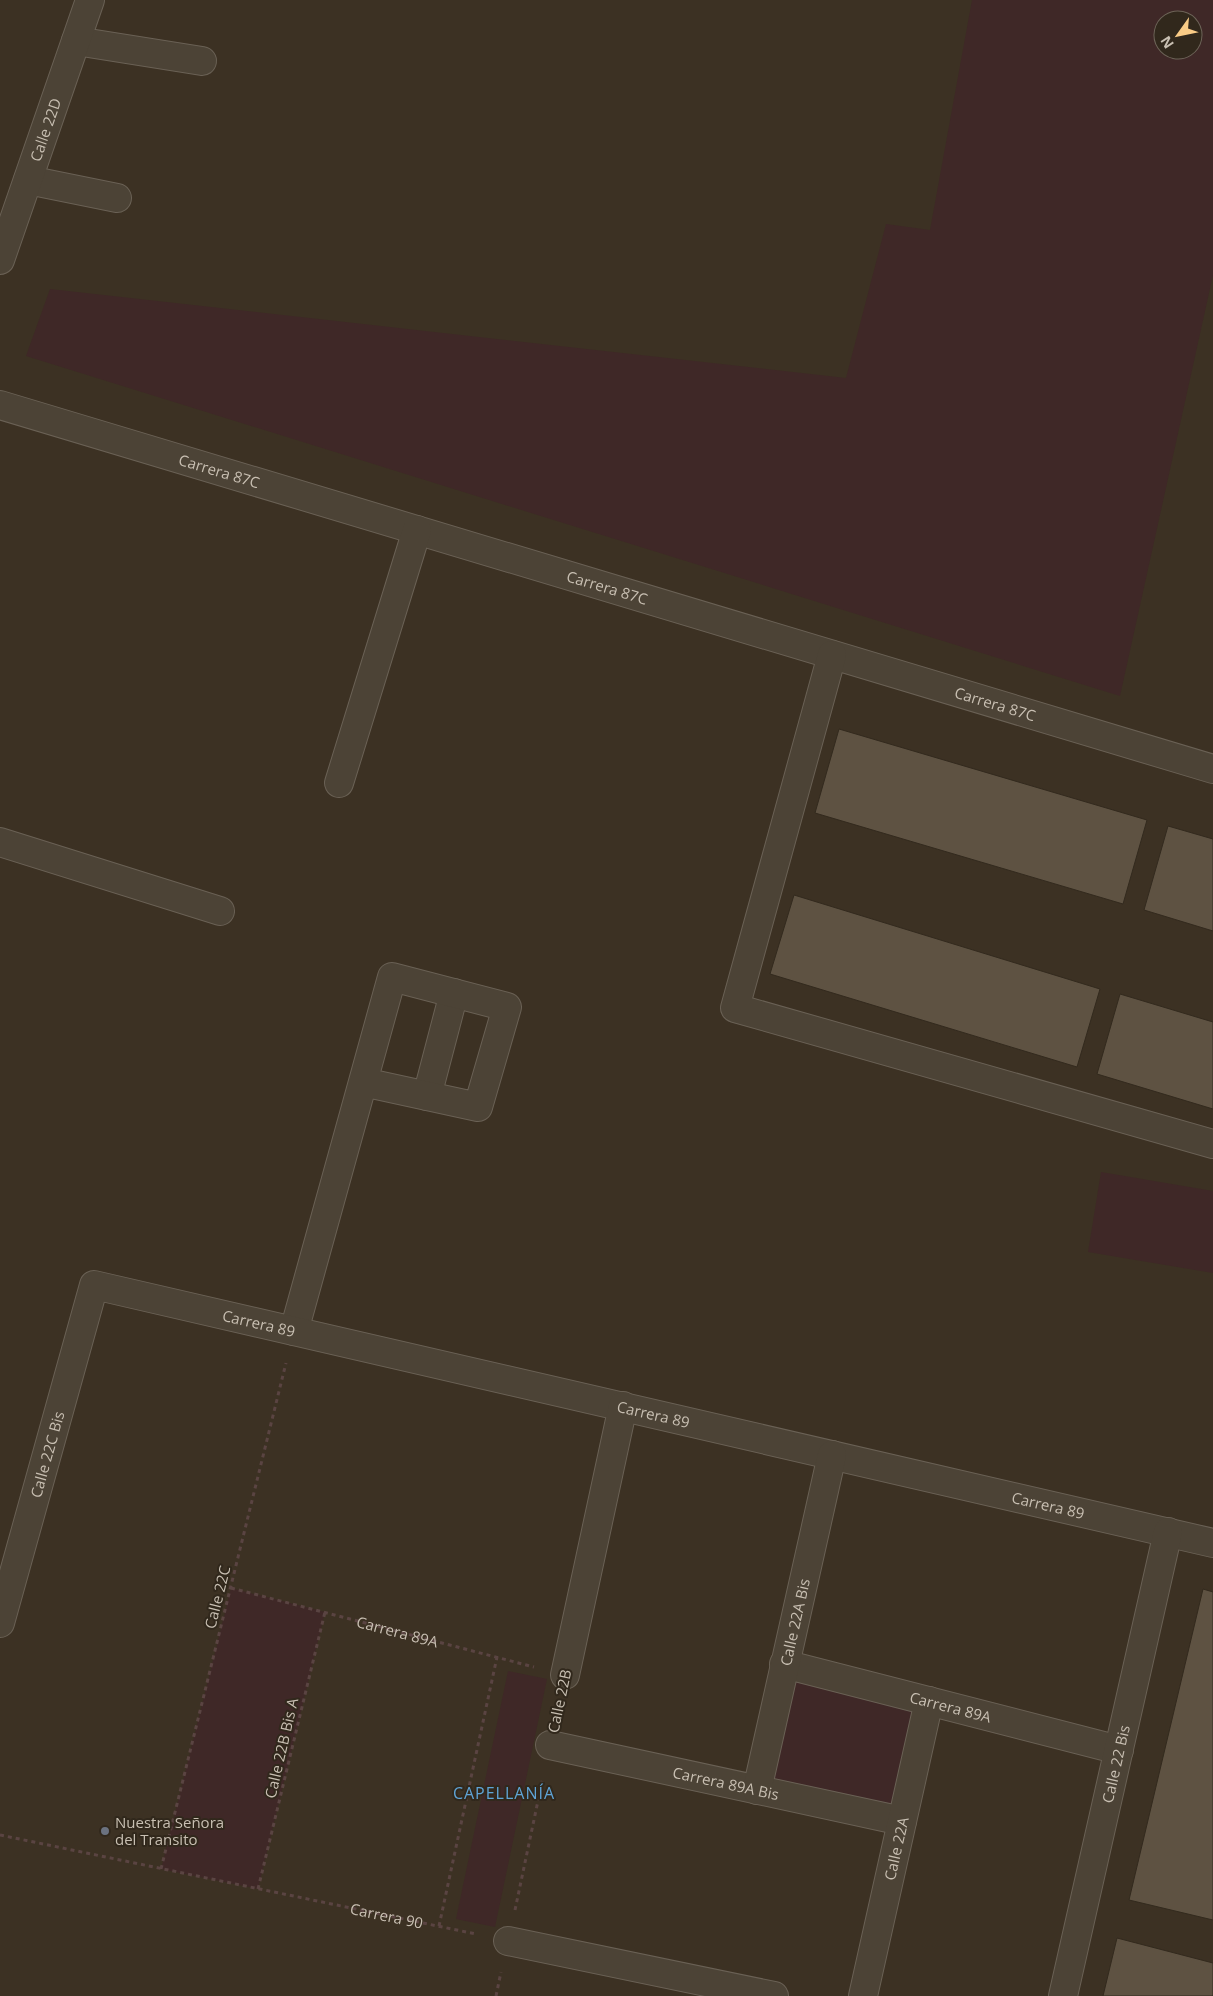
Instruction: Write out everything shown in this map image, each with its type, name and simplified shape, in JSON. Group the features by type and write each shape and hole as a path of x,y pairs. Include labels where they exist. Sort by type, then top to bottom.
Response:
{"street":[{"name":"Calle 22D","path":"0,260 90,0"},
{"path":"76,41 202,61"},
{"path":"28,180 117,198"},
{"name":"Carrera 87C","path":"0,405 1213,769"},
{"path":"339,784 417,530"},
{"path":"832,655 734,1008 1213,1144"},
{"path":"0,842 220,911"},
{"path":"294,1331 392,976 507,1007 478,1107 363,1082"},
{"path":"426,1096 454,993"},
{"name":"Carrera 89","path":"94,1284 1213,1543"},
{"name":"Calle 22C Bis","path":"0,1623 94,1284"},
{"name":"Calle 22B","path":"565,1675 622,1406"},
{"name":"Calle 22A Bis","path":"757,1790 832,1455"},
{"name":"Calle 22 Bis","path":"1063,1996 1168,1532"},
{"name":"Carrera 89A","path":"784,1664 1119,1750"},
{"name":"Calle 22A","path":"863,1996 929,1701"},
{"name":"Carrera 89A Bis","path":"550,1745 902,1821"},
{"path":"508,1941 717,1990 774,1996"}],"path":[{"name":"Calle 22C","path":"161,1869 294,1331"},
{"name":"Carrera 89A","path":"231,1588 565,1675"},
{"name":"Calle 22B Bis A","path":"258,1889 325,1612"},
{"path":"439,1926 497,1657"},
{"name":"Calle 22B","path":"496,1996 550,1745"},
{"name":"Carrera 90","path":"0,1835 508,1941"}],"shaded area":[{"path":"972,0 1213,0 1213,275 1120,696 26,356 50,289 846,378 886,224 930,230"},
{"path":"1101,1172 1213,1191 1213,1273 1088,1252"},
{"path":"231,1588 325,1612 258,1889 161,1869"},
{"path":"508,1671 547,1679 495,1927 456,1919"},
{"path":"791,1671 922,1706 897,1815 767,1782"}],"building":[{"path":"839,729 1147,820 1123,904 815,813"},
{"path":"1168,826 1213,839 1213,931 1144,910"},
{"path":"794,895 1100,989 1077,1067 770,974"},
{"path":"1120,994 1213,1022 1213,1109 1097,1074"},
{"path":"1203,1589 1213,1592 1213,1920 1129,1900"},
{"path":"1117,1938 1213,1963 1213,1996 1103,1996"}],"place":[{"name":"Nuestra Señora del Transito","path":"105,1831"}],"district":[{"name":"CAPELLANÍA","path":"504,1793"}]}
